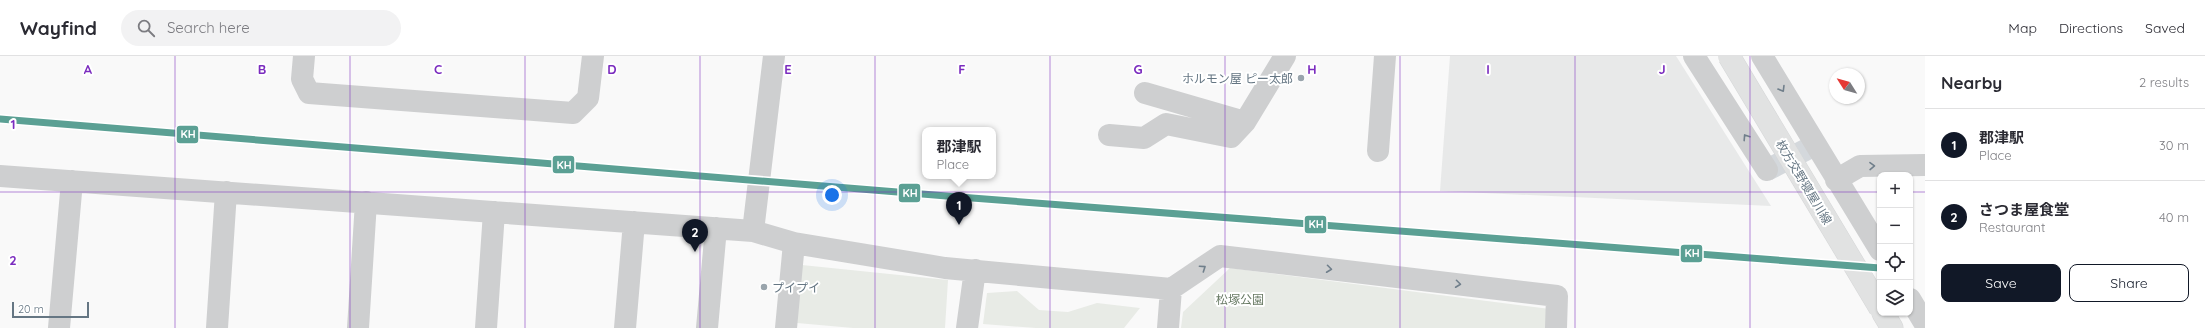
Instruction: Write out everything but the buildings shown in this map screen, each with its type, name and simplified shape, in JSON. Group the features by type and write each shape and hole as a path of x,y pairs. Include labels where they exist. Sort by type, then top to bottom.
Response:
{"main road":[{"name":"枚方交野寝屋川線","path":"1729,56 1877,303"},
{"path":"1885,316 1892,328"}],"street":[{"path":"304,56 302,79 309,93 573,113 588,98 593,56"},
{"path":"753,231 774,56"},
{"path":"1109,135 1144,138 1166,124 1231,137 1245,122 1285,56"},
{"path":"1378,151 1385,56"},
{"path":"1694,56 1767,170"},
{"path":"1762,56 1814,145 1877,245"},
{"path":"1145,92 1245,122"},
{"path":"1836,180 1860,166 1925,165"},
{"path":"0,176 753,231 794,243 945,268 1171,289 1220,256 1556,296 1556,328"},
{"path":"59,328 72,181"},
{"path":"217,328 226,192"},
{"path":"358,328 366,202"},
{"path":"486,328 494,212"},
{"path":"625,328 634,222"},
{"path":"707,328 716,228"},
{"path":"786,328 794,243"},
{"path":"966,328 975,270"},
{"path":"1168,328 1171,289"},
{"path":"1913,304 1925,324"}],"shaded area":[{"path":"1450,56 1676,56 1771,206 1440,191"}],"green space":[{"path":"802,265 948,280 945,328 853,328 797,323"},
{"name":"松塚公園","path":"1230,268 1550,309 1549,328 1181,328 1183,312"},
{"path":"1017,291 1039,310 1068,312 1097,303 1140,308 1124,328 1036,328 983,324 987,293"}],"tunnel":[{"path":"1767,170 1815,145"}],"transit line":[{"name":"KH","path":"0,119 959,197 1877,268"}],"place":[{"name":"ホルモン屋 ピー太郎","path":"1301,78"},
{"name":"郡津駅","path":"959,225"},
{"name":"さつま屋食堂","path":"695,252"},
{"name":"プイプイ","path":"764,287"}]}
